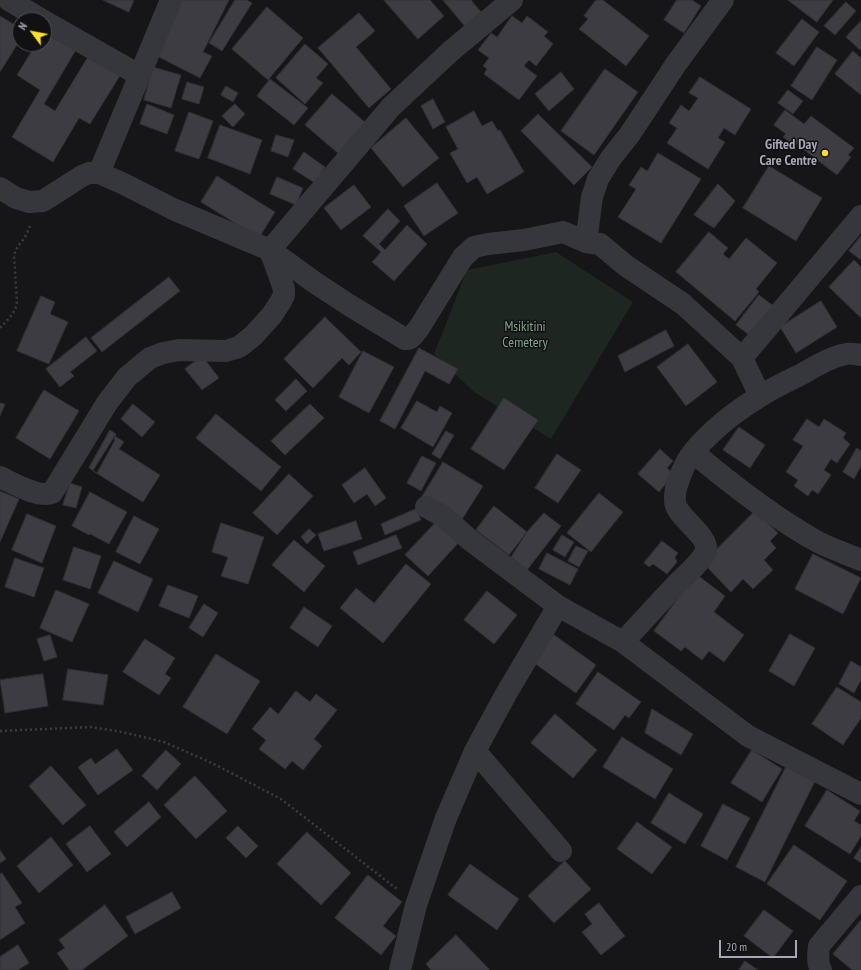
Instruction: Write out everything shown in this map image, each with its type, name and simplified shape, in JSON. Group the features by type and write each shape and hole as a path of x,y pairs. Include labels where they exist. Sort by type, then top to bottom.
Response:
{"street":[{"path":"9,0 29,12"},
{"path":"99,173 171,0"},
{"path":"270,250 391,107 451,50 512,0"},
{"path":"586,242 592,197 598,179 610,158 630,134 676,64 723,0"},
{"path":"52,25 139,75"},
{"path":"0,188 22,200 29,202 43,201 82,176 94,172 99,173 173,209 270,250 348,305 405,339 410,338 419,328 463,257 474,247 524,240 563,232 586,242 600,244 625,266 683,304 742,358 760,396"},
{"path":"742,358 861,216"},
{"path":"0,477 32,492 45,494 52,493 107,403 126,377 150,358 163,353 179,350 226,351 239,347 253,336 272,315 284,295 284,289 270,250"},
{"path":"623,642 695,566 706,550 703,538 679,512 676,506 676,490 682,469 693,452 715,430 742,408 760,396 829,359 848,353 861,355"},
{"path":"693,452 724,478 786,523 820,542 861,560"},
{"path":"426,507 443,516 470,540 558,606 623,642 748,736 861,794"},
{"path":"400,970 416,905 446,818 475,751 506,694 558,606"},
{"path":"475,751 562,851"},
{"path":"821,970 819,967 818,953 820,946 861,896"}],"path":[{"path":"0,328 16,307 17,283 14,256 16,248 25,236 43,201"},
{"path":"0,731 91,727 122,732 164,742 212,763 281,799 416,905"}],"green space":[{"name":"Msikitini Cemetery","path":"556,252 633,302 551,439 474,392 434,354 467,270"}],"building":[{"path":"103,0 134,0 129,12"},
{"path":"182,0 229,0 203,52 212,56 200,78 155,55"},
{"path":"235,0 247,0 252,3 222,51 209,43"},
{"path":"384,0 430,0 444,16 418,39"},
{"path":"443,0 471,0 481,12 465,26"},
{"path":"596,0 603,0 649,36 626,66 579,29 588,19 584,16"},
{"path":"677,0 692,0 701,6 684,33 664,20"},
{"path":"788,0 833,0 817,22"},
{"path":"846,2 856,11 835,35 824,26"},
{"path":"267,7 303,38 268,80 232,49"},
{"path":"359,13 375,31 356,47 391,89 369,108 318,48"},
{"path":"0,16 12,23 12,52 0,72"},
{"path":"512,16 522,23 527,16 548,32 544,36 553,44 536,66 529,60 524,66 537,76 519,100 484,74 487,69 483,66 489,58 478,50 491,33 497,37"},
{"path":"802,19 819,32 794,66 776,53"},
{"path":"861,21 861,51 846,37"},
{"path":"52,34 77,48 44,104 55,111 89,55 121,74 90,124 79,118 53,162 12,137 40,90 17,75 31,52 52,52"},
{"path":"305,44 328,64 316,78 323,83 305,104 276,78"},
{"path":"817,47 837,60 812,100 791,86"},
{"path":"853,51 861,58 861,95 835,74"},
{"path":"153,67 181,75 171,108 144,100"},
{"path":"605,69 638,92 594,155 561,131"},
{"path":"561,72 574,89 549,111 535,94"},
{"path":"700,77 751,109 735,135 724,128 718,138 725,142 708,169 667,143 677,128 669,123 681,105 689,111 698,98 689,93"},
{"path":"270,79 308,108 294,125 257,96"},
{"path":"187,82 204,87 199,104 182,99"},
{"path":"226,86 238,93 233,102 221,95"},
{"path":"788,90 803,101 793,114 778,103"},
{"path":"332,94 366,123 339,154 305,125"},
{"path":"433,99 445,122 433,129 421,106"},
{"path":"147,104 174,115 167,134 140,124"},
{"path":"235,104 245,114 233,127 222,116"},
{"path":"785,110 804,124 811,116 854,148 848,155 851,157 837,175 795,143 794,145 783,137 786,134 774,125"},
{"path":"474,111 482,126 492,121 498,131 500,130 524,172 487,194 477,177 467,183 450,153 458,149 446,127"},
{"path":"189,112 213,121 199,159 175,151"},
{"path":"538,114 592,167 574,185 521,131"},
{"path":"406,118 439,158 403,187 371,148"},
{"path":"220,125 262,140 250,174 208,158"},
{"path":"276,135 294,140 288,157 271,151"},
{"path":"304,152 325,167 315,183 293,169"},
{"path":"658,153 701,179 661,243 618,217 636,189 629,185 641,167 647,171"},
{"path":"769,166 822,198 796,241 743,208"},
{"path":"217,176 275,212 259,238 201,202"},
{"path":"277,177 303,188 296,205 270,194"},
{"path":"437,183 458,213 424,236 404,206"},
{"path":"718,184 735,201 714,228 694,215"},
{"path":"354,185 371,207 341,230 324,208"},
{"path":"388,209 400,221 379,244 385,250 407,225 427,244 394,281 372,262 381,252 363,236"},
{"path":"709,232 728,248 723,254 729,259 746,238 777,263 756,289 759,292 735,321 676,272"},
{"path":"861,236 861,260 849,251"},
{"path":"854,260 861,267 861,318 829,287"},
{"path":"169,277 180,291 102,352 91,338"},
{"path":"759,295 775,307 752,337 736,325"},
{"path":"41,296 55,302 50,314 68,322 49,364 17,351"},
{"path":"821,301 837,327 796,353 780,327"},
{"path":"325,317 361,352 349,365 342,358 313,388 284,359"},
{"path":"666,330 674,346 625,372 618,356"},
{"path":"86,337 97,351 70,372 74,376 60,387 46,369"},
{"path":"688,344 717,382 686,406 657,367"},
{"path":"419,348 458,369 449,384 425,371 395,429 380,421"},
{"path":"363,351 394,367 369,413 339,397"},
{"path":"202,356 219,378 202,390 185,369"},
{"path":"296,379 307,391 286,411 275,400"},
{"path":"44,390 79,411 50,459 16,438"},
{"path":"504,398 538,420 504,470 471,449"},
{"path":"417,401 437,412 440,406 452,413 433,447 401,428"},
{"path":"0,403 5,404 0,416"},
{"path":"133,404 155,422 142,437 121,419"},
{"path":"310,404 324,418 285,455 271,441"},
{"path":"216,414 281,467 261,491 196,438"},
{"path":"807,419 819,427 824,419 846,433 843,438 850,444 837,463 831,459 824,470 831,475 818,494 812,490 808,496 794,486 798,480 786,472 803,446 793,440"},
{"path":"739,427 765,445 750,468 723,450"},
{"path":"110,430 116,434 115,440 97,473 89,468"},
{"path":"446,431 454,435 440,459 432,454"},
{"path":"115,436 124,442 119,449 160,475 143,502 93,471"},
{"path":"857,448 861,451 861,466 854,479 843,472"},
{"path":"660,449 673,461 667,468 674,474 659,492 638,474"},
{"path":"557,454 581,470 558,503 535,488"},
{"path":"422,456 436,463 421,491 407,483"},
{"path":"443,462 483,486 461,521 422,497"},
{"path":"365,468 386,498 375,506 367,494 354,503 342,485"},
{"path":"289,474 313,496 277,535 253,513"},
{"path":"70,483 82,487 76,508 63,505"},
{"path":"0,491 19,499 0,542"},
{"path":"90,492 127,512 109,544 72,526"},
{"path":"599,493 623,512 591,552 567,533"},
{"path":"494,506 527,532 509,555 476,530"},
{"path":"416,509 421,520 385,535 381,524"},
{"path":"755,511 778,533 770,541 776,548 764,560 773,570 753,589 743,579 731,592 703,563"},
{"path":"544,513 561,526 527,570 511,557 527,532"},
{"path":"27,514 56,526 42,563 12,550"},
{"path":"134,516 159,529 140,564 116,552"},
{"path":"439,519 461,540 428,576 405,555"},
{"path":"356,521 362,539 324,551 318,534"},
{"path":"221,523 264,537 248,584 221,576 228,557 212,552"},
{"path":"309,529 316,535 307,544 301,537"},
{"path":"396,535 402,548 358,565 353,552"},
{"path":"562,535 574,542 565,557 553,550"},
{"path":"294,540 325,566 304,592 272,565"},
{"path":"662,541 678,553 675,557 677,562 667,574 653,564 649,567 644,563"},
{"path":"576,546 588,551 579,567 568,561"},
{"path":"74,547 101,556 90,589 63,580"},
{"path":"547,553 578,569 570,585 539,569"},
{"path":"813,554 861,578 843,614 795,589"},
{"path":"15,558 44,568 34,597 5,587"},
{"path":"114,561 153,579 138,612 98,593"},
{"path":"406,564 431,584 383,643 340,608 356,588 374,603"},
{"path":"696,574 725,596 714,612 744,635 724,662 709,651 702,660 685,647 681,651 654,631"},
{"path":"168,585 198,596 189,618 159,606"},
{"path":"56,590 89,604 72,642 40,628"},
{"path":"487,591 517,615 494,644 464,620"},
{"path":"204,604 218,613 203,637 189,628"},
{"path":"304,607 332,626 318,647 290,628"},
{"path":"550,632 596,665 576,693 530,660"},
{"path":"790,634 815,648 794,686 769,671"},
{"path":"50,635 57,657 44,661 37,639"},
{"path":"145,639 175,658 165,674 171,678 159,695 123,672"},
{"path":"216,654 260,681 227,734 183,707"},
{"path":"851,661 861,667 861,680 854,693 839,684"},
{"path":"68,669 108,675 103,705 63,700"},
{"path":"598,672 641,702 629,718 625,715 614,730 576,704"},
{"path":"43,674 48,706 5,713 0,680"},
{"path":"837,687 861,702 861,718 843,745 812,724"},
{"path":"296,691 310,702 316,694 337,710 314,739 322,746 303,770 292,761 285,769 259,749 266,740 252,729 270,707 278,714"},
{"path":"652,709 693,734 681,755 645,733"},
{"path":"555,714 597,750 573,778 531,743"},
{"path":"622,737 673,769 655,799 603,767"},
{"path":"117,749 133,770 98,795 78,767 91,758 95,764"},
{"path":"166,750 181,764 157,790 142,776"},
{"path":"752,750 782,769 762,802 731,783"},
{"path":"788,763 817,777 765,882 736,867"},
{"path":"51,766 86,805 63,825 29,786"},
{"path":"195,776 227,811 196,839 164,805"},
{"path":"827,790 860,811 854,821 861,825 861,836 850,854 805,826"},
{"path":"669,793 703,814 685,844 651,823"},
{"path":"149,802 161,817 127,847 114,832"},
{"path":"723,804 750,818 727,860 701,846"},
{"path":"637,822 672,847 652,874 617,849"},
{"path":"90,826 111,854 87,872 66,844"},
{"path":"238,826 258,846 246,858 226,838"},
{"path":"307,832 351,873 321,905 277,864"},
{"path":"51,837 73,865 39,893 17,866"},
{"path":"794,845 847,881 820,920 767,884"},
{"path":"861,847 861,863 854,858"},
{"path":"0,850 6,859 0,863"},
{"path":"565,861 591,889 554,923 528,896"},
{"path":"470,864 519,899 497,930 448,895"},
{"path":"2,873 22,903 15,907 25,923 0,940 0,874"},
{"path":"368,875 402,902 383,926 396,936 381,955 335,918"},
{"path":"172,892 181,908 135,934 126,917"},
{"path":"599,903 625,936 601,955 582,932 592,924 585,914"},
{"path":"105,905 128,936 82,970 69,970 57,953 65,948 59,940"},
{"path":"764,910 793,931 773,958 744,936"},
{"path":"861,920 861,970 852,970 833,954"},
{"path":"456,935 490,970 431,970 426,964"},
{"path":"18,945 29,963 18,970 0,970 0,957"},
{"path":"745,961 758,970 739,970"}],"place":[{"name":"Gifted Day Care Centre","path":"825,153"}]}
